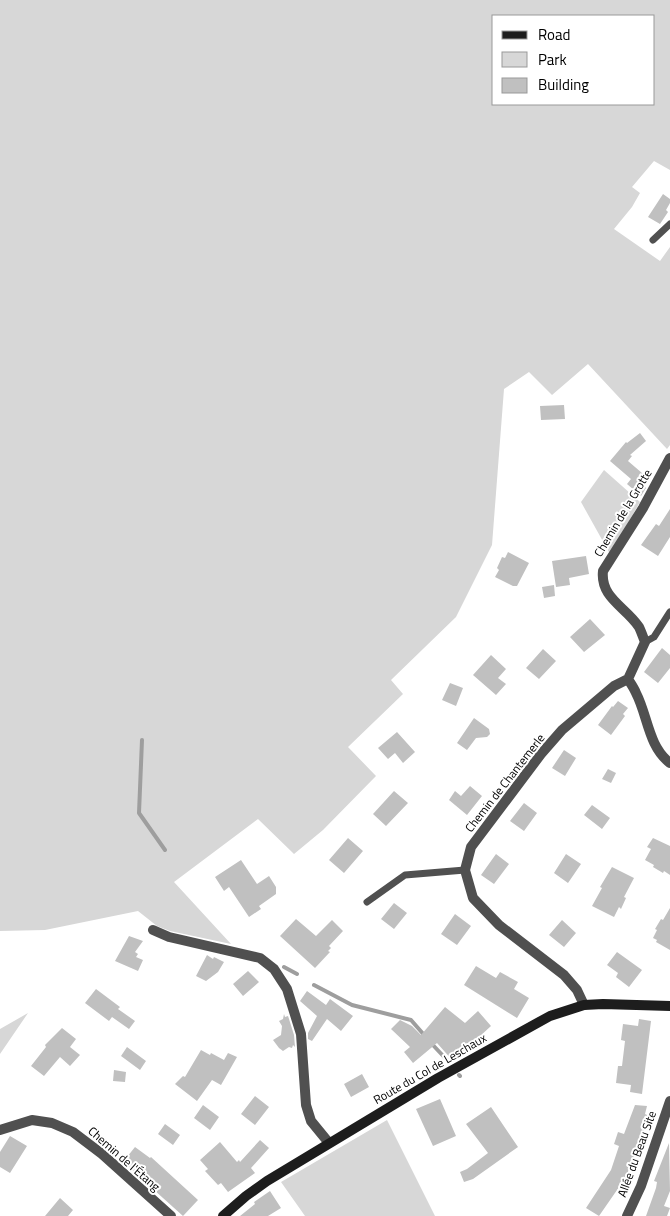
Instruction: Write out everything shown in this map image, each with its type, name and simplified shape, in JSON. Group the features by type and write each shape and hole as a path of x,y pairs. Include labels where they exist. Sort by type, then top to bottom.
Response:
{"main road":[{"name":"Route du Col de Leschaux","path":"223,1216 267,1181 329,1143 438,1078 550,1016 584,1005 670,1006"}],"street":[{"name":"Chemin de la Grotte","path":"644,642 639,626 609,595 602,581 603,572 643,508 670,458"},
{"path":"644,642 628,679 637,693 654,744 670,763"},
{"name":"Chemin de Chantemerle","path":"465,870 471,847 557,736 614,686 628,679"},
{"path":"465,870 473,898 499,925 564,975 577,990 584,1005"},
{"path":"153,930 169,937 260,958 274,969 287,989 301,1034 306,1105 311,1121 329,1143"},
{"name":"Allée du Beau Site","path":"628,1216 641,1186 670,1101"},
{"name":"Chemin de l'Étang","path":"0,1130 32,1120 52,1124 73,1132 102,1154 171,1216"}],"lane":[{"path":"653,240 670,224"},
{"path":"644,642 654,637 670,612"},
{"path":"367,902 404,875 465,870"}],"green space":[{"path":"0,0 670,0 670,170 654,161 632,187 640,193 632,207 614,229 660,261 670,247 670,445 667,449 588,364 552,395 529,372 504,389 492,545 456,617 391,680 403,694 348,747 376,776 323,830 294,854 258,819 174,882 231,944 170,931 157,926 138,911 45,930 0,931"},
{"path":"604,470 640,502 610,554 581,502"},
{"path":"28,1013 0,1054 0,1029"},
{"path":"387,1120 435,1216 305,1216 281,1182"}],"building":[{"path":"663,194 670,199 670,203 666,210 668,212 660,224 648,217"},
{"path":"564,405 565,419 541,420 540,406"},
{"path":"640,433 646,441 630,455 632,456 628,461 649,479 644,486 646,488 641,496 627,484 631,479 610,461 626,442"},
{"path":"670,509 670,537 658,556 641,545 656,524 659,526"},
{"path":"508,552 529,563 517,586 513,586 495,577 502,557 505,558"},
{"path":"586,556 589,574 569,578 570,585 556,587 552,561"},
{"path":"554,585 555,596 544,598 542,587"},
{"path":"590,619 605,635 584,652 570,637"},
{"path":"662,648 670,655 670,668 658,683 644,672"},
{"path":"543,649 556,661 539,679 526,668"},
{"path":"491,655 506,669 498,678 506,684 496,695 473,675"},
{"path":"450,683 463,688 456,706 442,700"},
{"path":"618,701 628,708 623,714 625,716 611,735 598,725"},
{"path":"474,718 489,729 490,734 487,737 476,738 467,750 457,743"},
{"path":"397,732 415,752 403,763 395,753 388,759 378,748"},
{"path":"564,750 576,758 565,776 552,768"},
{"path":"608,769 616,773 611,783 602,779"},
{"path":"470,786 482,796 467,815 449,800 455,791 461,796"},
{"path":"394,791 408,803 386,826 373,814"},
{"path":"524,803 537,813 524,831 510,821"},
{"path":"592,805 610,818 602,829 584,815"},
{"path":"348,838 363,851 344,873 329,860"},
{"path":"653,838 670,846 670,875 653,867 654,865 645,860 651,849 647,847"},
{"path":"496,854 509,864 494,884 481,875"},
{"path":"566,854 581,864 568,883 554,873"},
{"path":"241,860 257,884 269,876 276,887 276,894 259,906 261,909 249,917 229,887 224,891 215,877"},
{"path":"612,867 634,878 624,897 626,898 621,909 619,907 614,917 592,906 602,888 600,887"},
{"path":"394,903 407,913 394,929 381,919"},
{"path":"670,908 670,950 656,942 657,940 653,938 657,930 655,929"},
{"path":"455,914 471,926 457,945 441,934"},
{"path":"296,919 316,936 332,920 343,931 329,946 331,948 328,951 330,952 315,968 280,936"},
{"path":"562,920 576,933 564,947 549,935"},
{"path":"129,936 143,941 135,952 138,954 136,957 143,960 138,971 115,961"},
{"path":"617,952 642,970 629,987 616,977 618,973 607,965"},
{"path":"207,955 224,962 218,972 206,981 196,976"},
{"path":"476,966 496,978 500,972 518,982 514,989 529,998 517,1018 464,985"},
{"path":"248,971 259,982 243,996 233,984"},
{"path":"96,989 120,1007 118,1009 135,1021 129,1029 112,1017 109,1021 85,1003"},
{"path":"307,991 326,1005 330,999 353,1016 341,1031 327,1019 312,1041 308,1039 308,1033 317,1016 300,1001"},
{"path":"445,1007 465,1023 478,1011 491,1026 453,1061 437,1043 413,1063 404,1052 410,1047 391,1029 400,1020 412,1026 421,1035"},
{"path":"284,1014 285,1017 288,1016 294,1035 295,1047 293,1045 292,1048 289,1047 283,1051 273,1040 281,1035 282,1026 279,1021 283,1019"},
{"path":"639,1019 651,1021 642,1094 630,1092 631,1085 616,1083 618,1066 622,1066 625,1041 621,1040 623,1024 638,1026"},
{"path":"62,1028 76,1039 70,1047 80,1055 70,1066 60,1057 44,1076 31,1066 46,1047 45,1045"},
{"path":"127,1047 146,1061 140,1070 121,1056"},
{"path":"201,1050 224,1060 228,1053 237,1057 221,1085 212,1080 197,1101 175,1084 183,1076 185,1077"},
{"path":"114,1070 126,1072 125,1082 113,1081"},
{"path":"362,1074 369,1087 351,1097 344,1084"},
{"path":"255,1096 269,1107 255,1125 241,1114"},
{"path":"440,1099 456,1136 433,1146 416,1109"},
{"path":"203,1105 219,1117 210,1130 194,1118"},
{"path":"635,1105 647,1106 645,1114 649,1116 626,1177 599,1216 586,1208 611,1170 619,1146 614,1144 618,1132 624,1134"},
{"path":"491,1107 518,1147 473,1179 464,1182 460,1172 488,1153 466,1124"},
{"path":"165,1124 180,1135 173,1145 158,1134"},
{"path":"10,1136 27,1146 10,1173 0,1167 0,1152"},
{"path":"260,1140 269,1148 251,1168 255,1173 228,1192 221,1183 218,1185 205,1171 208,1169 200,1160 220,1142 237,1162 239,1160 240,1162"},
{"path":"669,1143 670,1191 664,1206 670,1208 667,1216 646,1216 656,1188 657,1182 654,1181"},
{"path":"135,1147 151,1157 198,1200 183,1216 123,1162"},
{"path":"270,1191 281,1208 268,1216 240,1216 255,1204 254,1202"},
{"path":"60,1198 73,1210 68,1216 45,1216"}],"waterway":[{"path":"142,740 139,813 165,850"},
{"path":"284,967 297,974"},
{"path":"314,985 352,1005 411,1020 425,1036"},
{"path":"431,1043 447,1060"}]}
